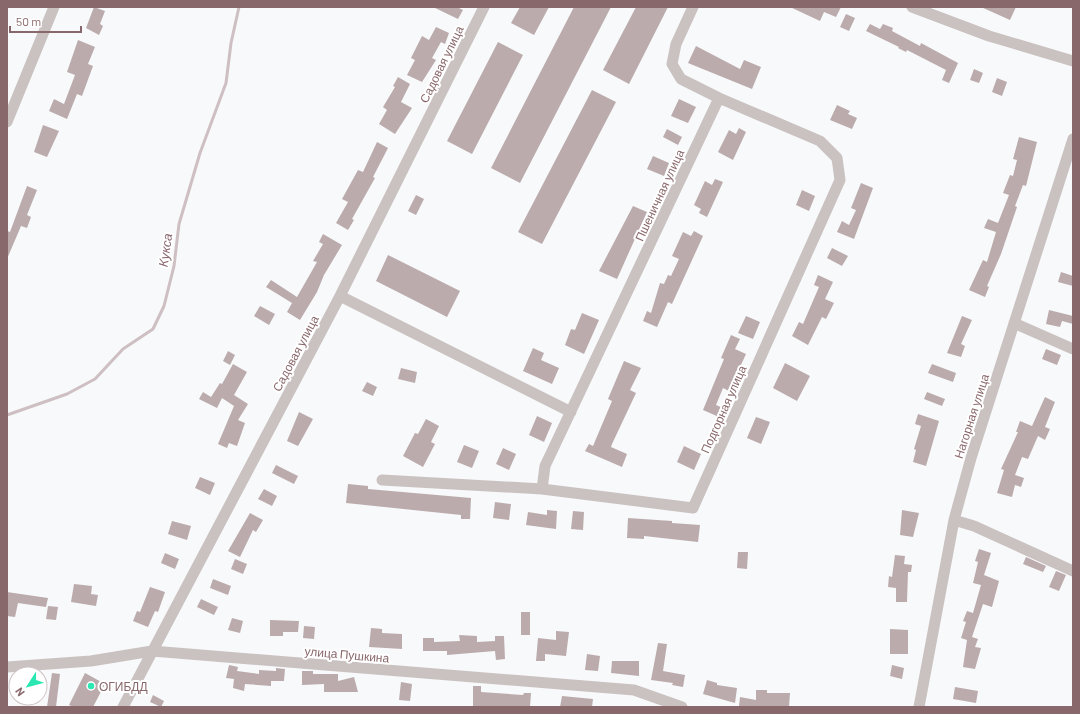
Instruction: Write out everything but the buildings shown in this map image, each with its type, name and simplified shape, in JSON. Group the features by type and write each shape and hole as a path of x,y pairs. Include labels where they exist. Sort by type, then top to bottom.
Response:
{"street":[{"path":"7,122 54,7"},
{"name":"Садовая улица","path":"123,707 340,296 484,7"},
{"path":"692,7 676,44 672,64 681,79 719,98"},
{"path":"912,7 996,38 1073,62"},
{"name":"Пшеничная улица","path":"542,489 545,466 719,98"},
{"name":"Подгорная улица","path":"382,480 542,489 692,508 840,180 837,158 820,141 719,98"},
{"name":"Нагорная улица","path":"919,707 954,520 971,458 1073,139"},
{"path":"340,296 571,412"},
{"path":"1014,323 1073,349"},
{"path":"954,520 974,526 1073,571"},
{"name":"улица Пушкина","path":"7,667 91,661 152,651 634,690 682,707"}],"waterway":[{"name":"Кукса","path":"7,415 67,394 95,379 123,349 153,329 164,306 174,266 179,224 200,153 226,83 231,43 239,7"}],"place":[{"name":"ОГИБДД","path":"91,686"}]}
